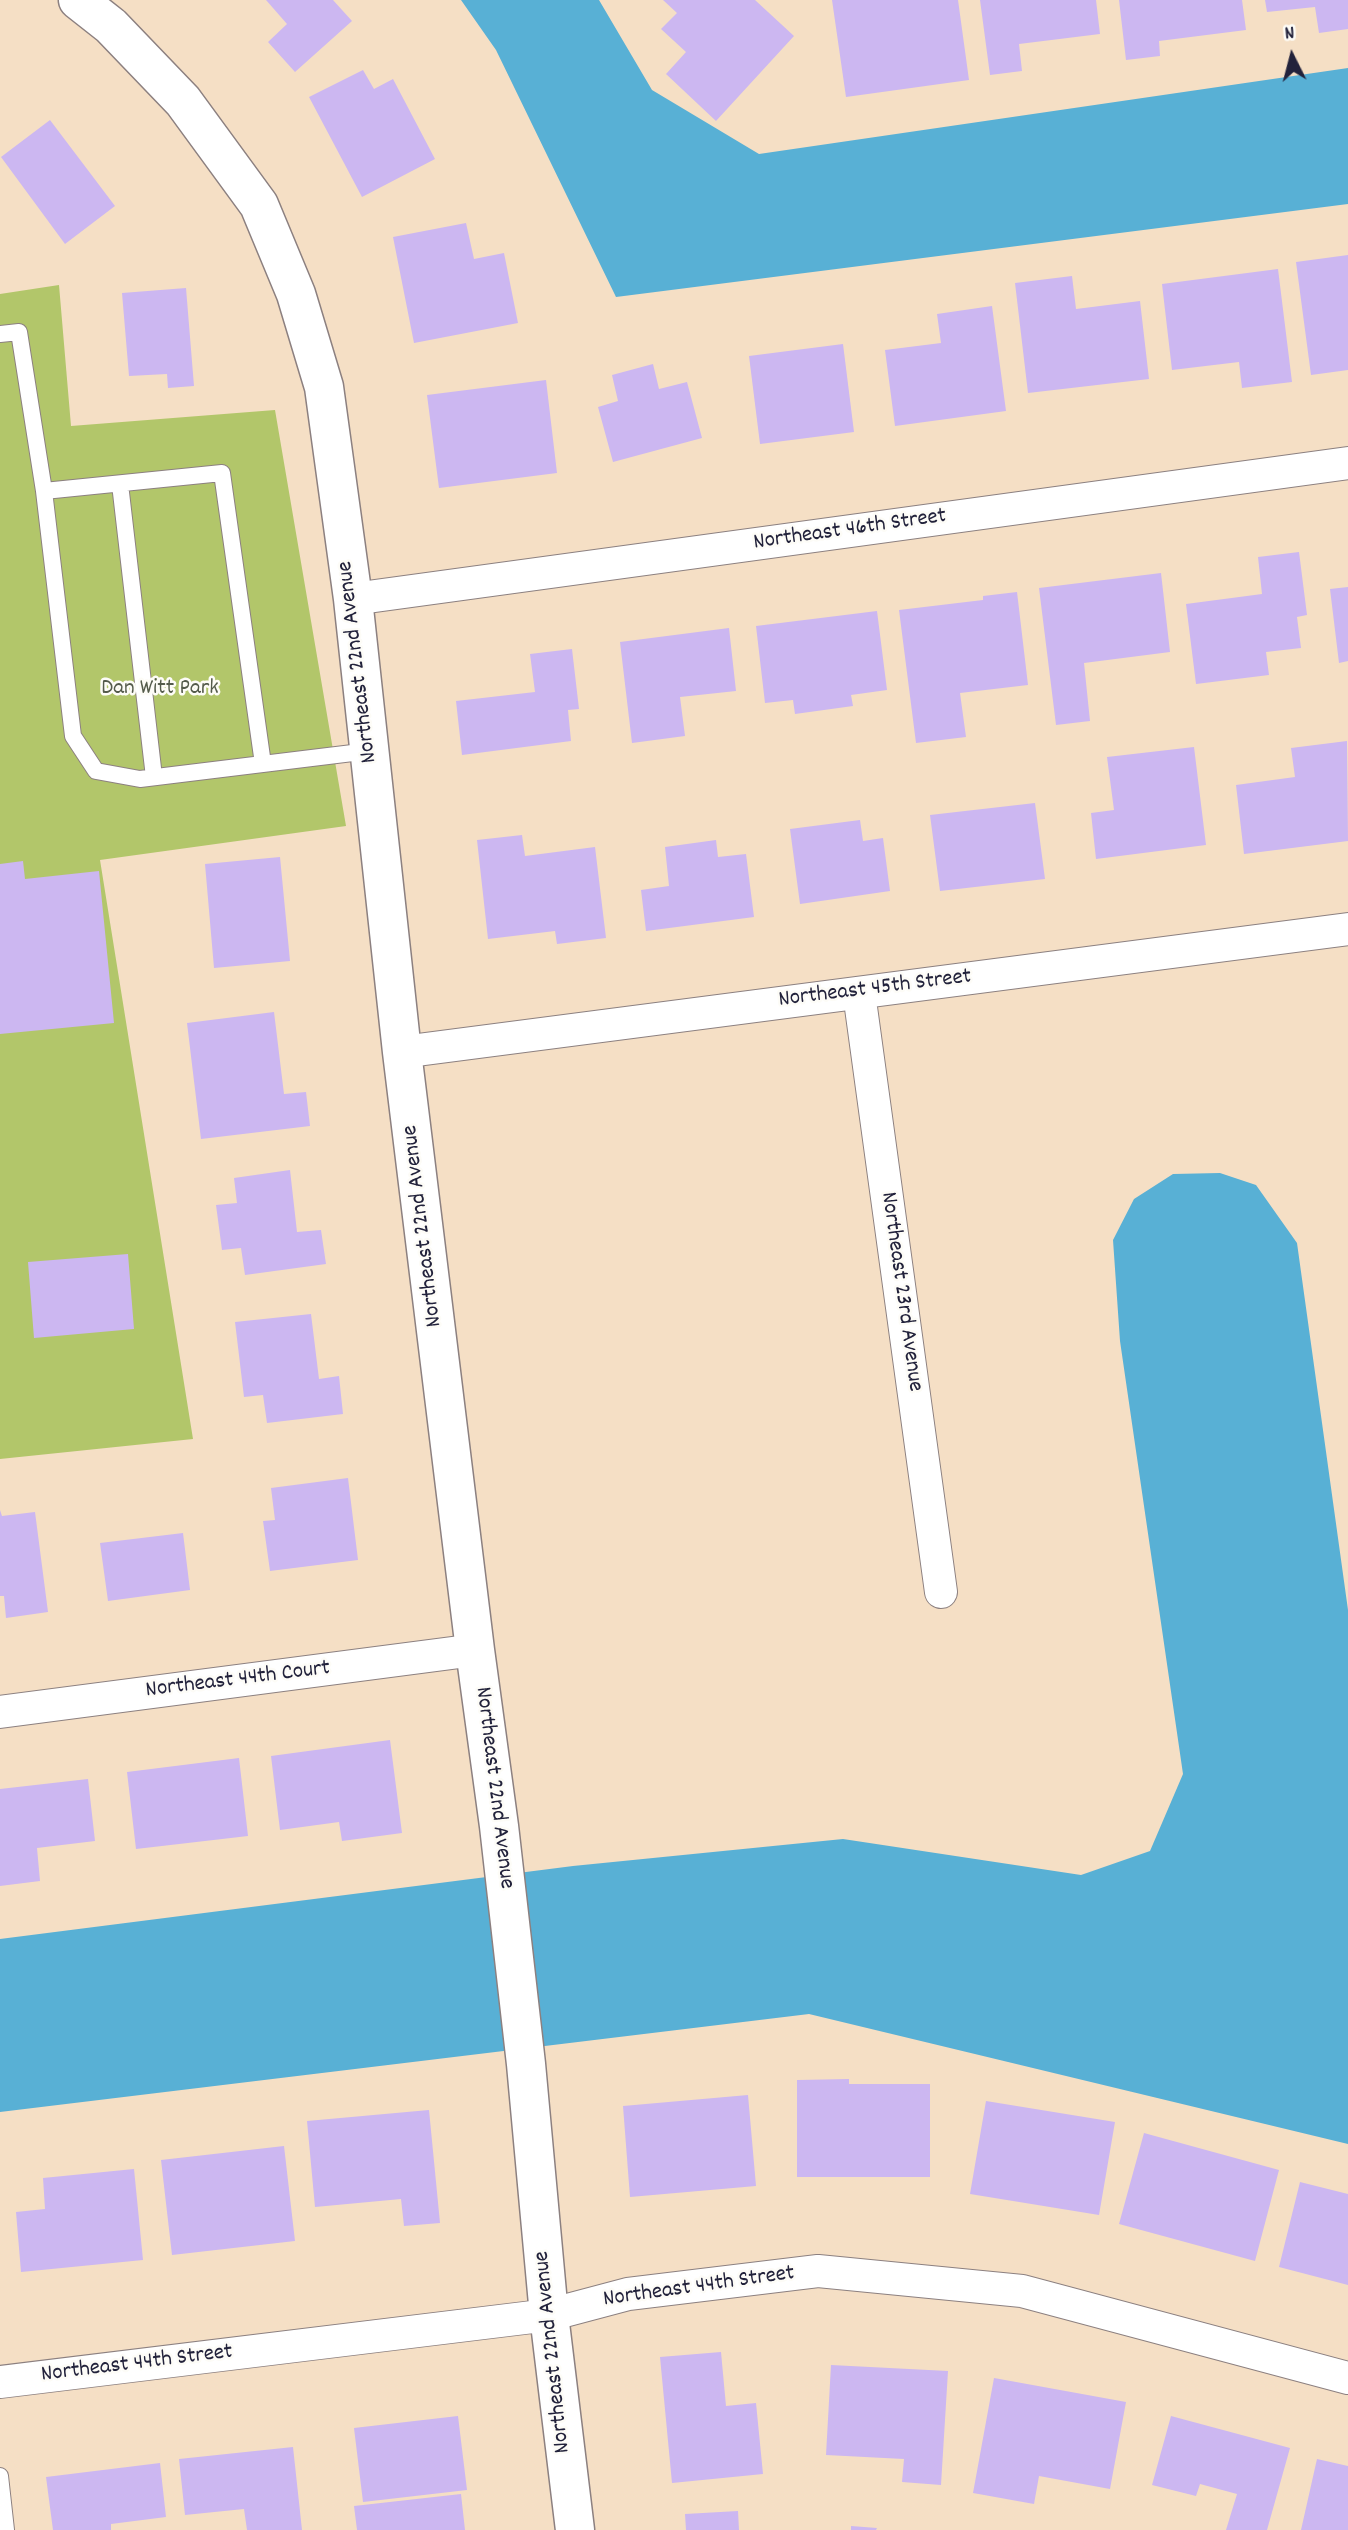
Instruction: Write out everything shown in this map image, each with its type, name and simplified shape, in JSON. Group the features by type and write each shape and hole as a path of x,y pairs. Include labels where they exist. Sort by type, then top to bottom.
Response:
{"street":[{"name":"Northeast 22nd Avenue","path":"78,0 111,26 183,101 259,205 296,294 324,387 353,599 402,1052 499,1826 526,2064 549,2315 575,2530"},
{"name":"Northeast 46th Street","path":"353,599 1348,463"},
{"name":"Northeast 45th Street","path":"402,1052 1348,929"},
{"name":"Northeast 23rd Avenue","path":"859,993 941,1592"},
{"name":"Northeast 44th Court","path":"0,1712 475,1650"},
{"name":"Northeast 44th Street","path":"0,2382 549,2315 628,2294 818,2271 1022,2291 1348,2378"}],"lane":[{"path":"0,334 19,332 44,491 73,736 96,771 140,779 369,751"},
{"path":"44,491 222,474 263,764"},
{"path":"120,484 155,777"},
{"path":"0,2476 6,2530"}],"green space":[{"name":"Dan Witt Park","path":"59,285 71,426 275,410 346,826 100,860 193,1439 0,1459 0,294"}],"water":[{"path":"461,0 599,0 652,90 759,154 1348,68 1348,204 616,297 496,50"},
{"path":"1220,1173 1256,1185 1297,1243 1348,1610 1348,2144 809,2014 0,2112 0,1939 573,1866 843,1839 1081,1875 1150,1851 1183,1774 1120,1341 1113,1240 1134,1199 1173,1174"}],"building":[{"path":"266,0 333,0 352,21 295,72 268,42 287,24"},
{"path":"663,0 755,0 794,36 716,121 666,74 686,52 661,29 677,13"},
{"path":"832,0 958,0 969,80 846,97"},
{"path":"980,0 1096,0 1100,34 1019,44 1022,71 990,75"},
{"path":"1119,0 1242,0 1246,30 1159,41 1160,56 1126,60"},
{"path":"1265,0 1348,0 1348,29 1319,33 1315,7 1267,12"},
{"path":"363,70 374,89 393,79 435,159 362,197 309,97"},
{"path":"50,120 115,206 65,244 1,157"},
{"path":"466,223 474,259 504,253 518,323 414,343 393,237"},
{"path":"1348,255 1348,370 1311,375 1296,262"},
{"path":"1278,269 1292,382 1242,388 1239,362 1172,370 1162,284"},
{"path":"1072,276 1076,309 1140,301 1149,379 1028,393 1015,283"},
{"path":"186,288 194,386 168,388 167,374 129,376 122,293"},
{"path":"992,306 1006,411 895,426 885,350 941,343 937,314"},
{"path":"843,344 854,432 760,444 749,356"},
{"path":"653,364 659,389 687,382 702,438 613,462 598,407 618,401 612,375"},
{"path":"546,380 557,473 439,488 427,395"},
{"path":"1299,552 1307,615 1297,617 1301,648 1266,652 1269,675 1196,684 1186,604 1262,594 1258,557"},
{"path":"1161,573 1170,652 1084,663 1090,721 1056,725 1039,588"},
{"path":"1348,587 1348,661 1339,663 1330,589"},
{"path":"1017,592 1028,685 960,693 966,737 916,743 899,610 983,600 983,596"},
{"path":"877,611 887,690 851,695 853,706 795,714 793,700 765,703 756,626"},
{"path":"729,628 736,691 680,697 685,736 632,743 620,642"},
{"path":"572,649 579,709 568,710 571,741 462,755 456,701 535,692 530,654"},
{"path":"1347,741 1348,841 1244,854 1236,785 1295,777 1291,748"},
{"path":"1194,747 1206,845 1096,859 1091,813 1114,810 1107,757"},
{"path":"1035,803 1045,879 940,891 930,815"},
{"path":"860,820 863,841 883,838 890,891 800,904 790,829"},
{"path":"522,835 525,856 595,847 606,938 557,944 555,931 488,939 477,840"},
{"path":"716,840 718,857 746,854 754,917 646,931 641,890 669,886 665,847"},
{"path":"280,857 290,961 214,968 205,864"},
{"path":"23,861 25,879 99,871 114,1023 0,1034 0,864"},
{"path":"274,1012 284,1094 306,1092 310,1126 201,1139 187,1023"},
{"path":"290,1170 297,1232 321,1230 326,1264 245,1275 241,1248 222,1250 216,1205 237,1203 234,1178"},
{"path":"128,1254 134,1329 34,1338 28,1262"},
{"path":"311,1314 319,1379 339,1376 343,1414 267,1423 263,1395 244,1397 235,1322"},
{"path":"348,1478 358,1560 270,1571 263,1521 275,1520 271,1488"},
{"path":"0,1510 2,1516 35,1512 48,1612 6,1618 4,1596 0,1596"},
{"path":"183,1533 190,1590 108,1601 100,1543"},
{"path":"390,1740 402,1833 342,1841 339,1822 280,1830 271,1756"},
{"path":"239,1758 248,1836 136,1849 127,1772"},
{"path":"88,1779 95,1841 37,1848 40,1881 0,1886 0,1789"},
{"path":"849,2079 849,2084 930,2084 930,2177 797,2177 797,2080"},
{"path":"748,2095 756,2186 630,2197 623,2106"},
{"path":"986,2101 1115,2122 1099,2215 970,2194"},
{"path":"429,2110 440,2223 404,2226 401,2199 315,2207 307,2121"},
{"path":"1144,2133 1279,2170 1255,2261 1119,2224"},
{"path":"284,2146 295,2241 172,2255 161,2160"},
{"path":"134,2169 143,2260 21,2272 16,2212 45,2209 43,2178"},
{"path":"1300,2182 1348,2194 1348,2285 1279,2267"},
{"path":"721,2352 726,2406 756,2403 763,2474 672,2483 660,2357"},
{"path":"831,2365 948,2371 941,2485 902,2482 904,2459 826,2455"},
{"path":"994,2378 1126,2402 1110,2489 1039,2476 1034,2504 973,2493"},
{"path":"458,2416 467,2490 363,2502 354,2428"},
{"path":"1171,2416 1290,2448 1267,2530 1226,2530 1237,2494 1200,2484 1196,2496 1152,2485"},
{"path":"293,2447 302,2530 247,2530 244,2509 185,2515 179,2459"},
{"path":"1317,2459 1348,2466 1348,2530 1301,2530"},
{"path":"160,2463 166,2517 111,2524 111,2530 53,2530 46,2477"},
{"path":"461,2494 465,2530 357,2530 354,2506"},
{"path":"738,2511 739,2530 686,2530 685,2514"},
{"path":"851,2526 877,2528 851,2530"}]}
